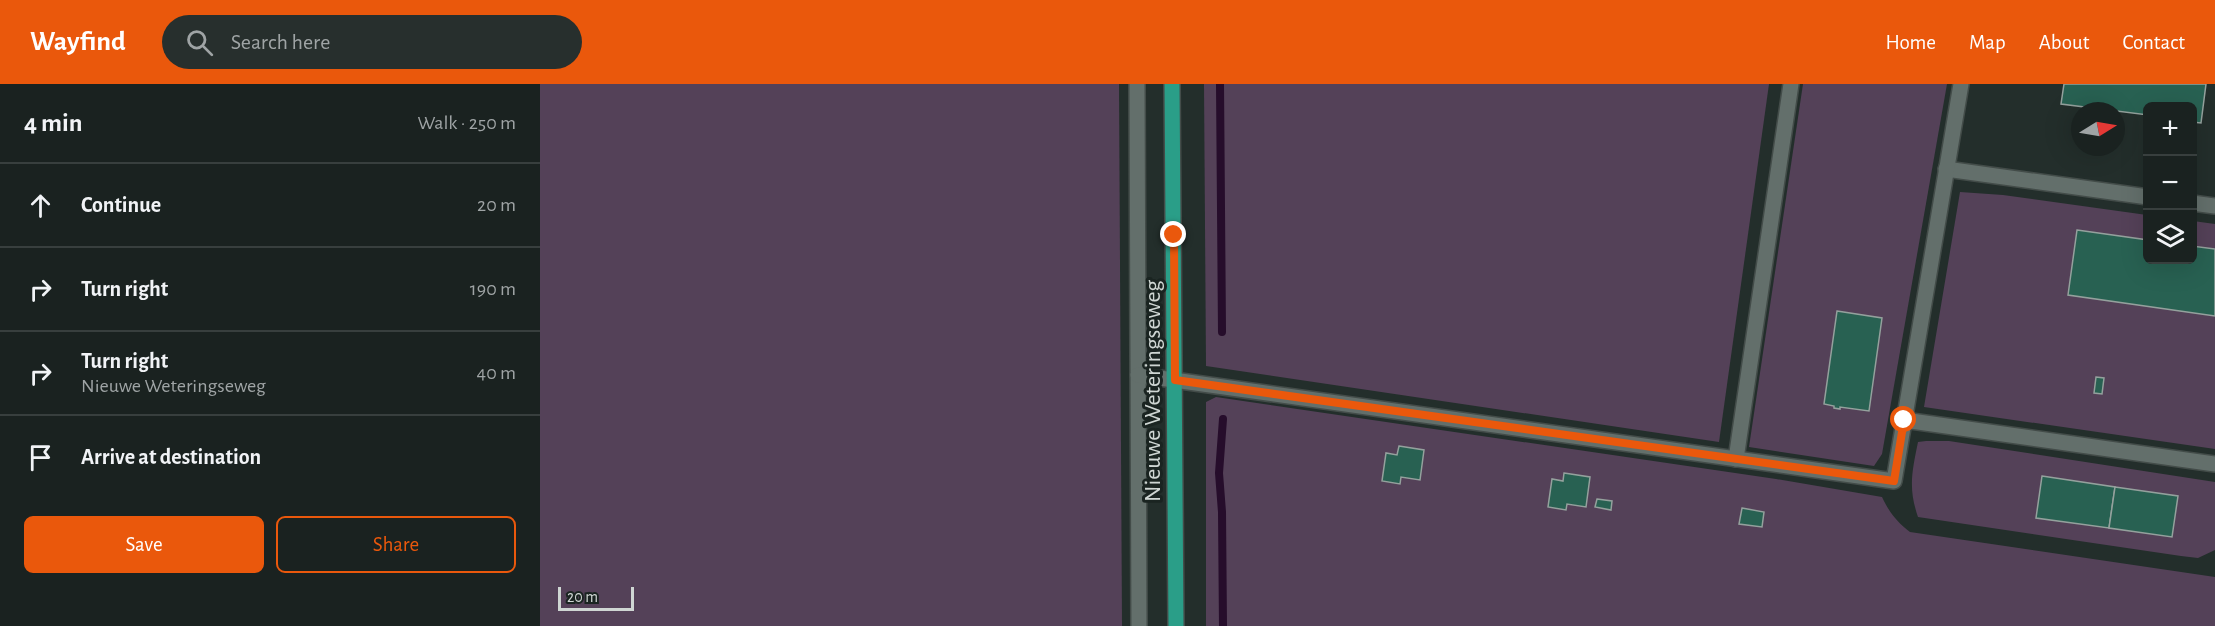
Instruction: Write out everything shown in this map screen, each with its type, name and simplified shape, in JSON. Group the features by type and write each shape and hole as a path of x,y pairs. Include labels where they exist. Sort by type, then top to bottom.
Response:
{"main road":[{"name":"Nieuwe Weteringseweg","path":"1172,84 1176,626"}],"street":[{"name":"Nieuwe Weteringseweg","path":"1137,84 1139,626"},
{"path":"1736,459 1791,84"},
{"path":"1138,375 1894,481 1961,84"},
{"path":"1946,169 2143,196"},
{"path":"2197,204 2215,206"},
{"path":"1904,420 2215,464"}],"shaded area":[{"path":"540,84 1119,84 1122,626 540,626"},
{"path":"1204,84 1769,84 1719,442 1206,366"},
{"path":"1803,84 1947,84 1882,454 1874,466 1749,447"},
{"path":"1960,192 2003,195 2143,214 2143,264 2197,264 2197,222 2215,224 2215,449 1924,407"},
{"path":"1216,397 1776,479 1882,497 1894,516 1910,532 2215,577 2215,626 1206,626 1206,402"},
{"path":"1949,441 2215,482 2215,550 2198,558 1918,517 1912,488 1913,471 1918,442"}],"building":[{"path":"2064,84 2206,84 2201,123 2197,123 2197,102 2143,102 2143,114 2125,112 2125,102 2061,104"},
{"path":"2077,230 2143,239 2143,264 2197,264 2197,247 2215,249 2215,316 2068,295"},
{"path":"1837,311 1882,318 1869,411 1840,407 1840,409 1824,404"},
{"path":"2096,377 2104,378 2102,394 2094,393"},
{"path":"1399,446 1424,450 1420,480 1401,477 1400,484 1382,481 1386,453 1397,455"},
{"path":"1564,473 1590,477 1586,507 1567,504 1566,510 1548,507 1552,479 1563,481"},
{"path":"2042,476 2115,487 2109,528 2036,518"},
{"path":"2115,487 2178,496 2172,537 2109,528"},
{"path":"1597,499 1612,501 1611,510 1595,507"},
{"path":"1742,508 1764,512 1762,527 1739,524"}],"waterway":[{"path":"1220,84 1222,332"},
{"path":"1223,419 1219,473 1222,512 1223,626"}],"route":[{"path":"1174,235 1175,380 1894,481 1904,420"}]}
